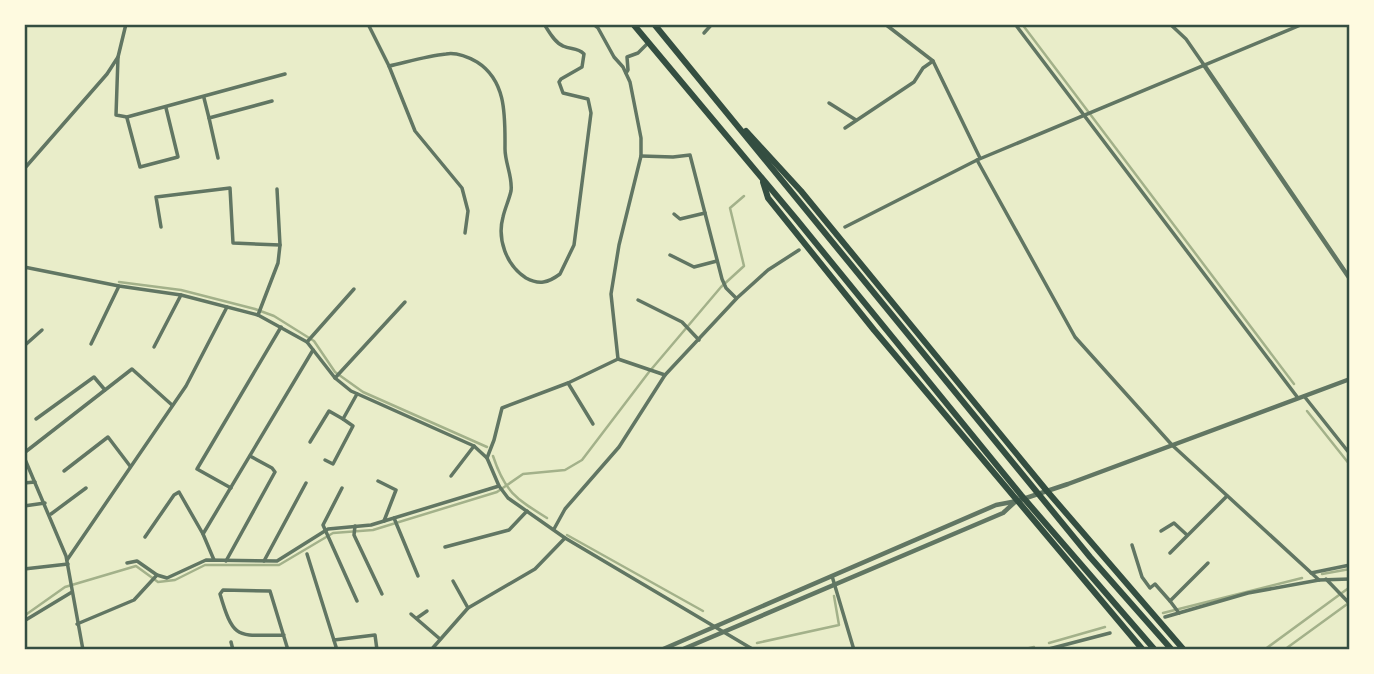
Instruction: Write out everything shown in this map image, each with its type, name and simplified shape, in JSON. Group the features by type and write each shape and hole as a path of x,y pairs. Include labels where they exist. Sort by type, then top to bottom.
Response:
{"highway":[{"path":"633,24 1021,495 1155,649"},
{"path":"654,24 1090,557 1172,649"},
{"path":"706,89 801,191 1047,491 1184,649"},
{"path":"761,177 768,198 790,226 1143,649"}],"street":[{"path":"126,24 118,57 116,115 127,117 166,108 285,74"},
{"path":"368,24 415,131 463,188 468,211 465,233"},
{"path":"388,66 447,53 458,54 488,69 493,75 506,118 505,162 511,183 502,219 503,245 513,267 533,282 541,283 560,274 574,245 591,113 588,99 568,96 560,89 561,79 582,66 584,54 580,50 557,43 544,24"},
{"path":"593,24 598,27 626,73 640,126 641,156 612,284 611,310 618,359"},
{"path":"704,33 712,24"},
{"path":"885,24 933,61 978,159 1075,337 1172,445 1319,580"},
{"path":"895,30 900,24"},
{"path":"1015,24 1298,398"},
{"path":"1170,24 1186,39 1349,279"},
{"path":"845,227 978,159 1303,24"},
{"path":"626,73 627,57 648,43"},
{"path":"24,169 107,74 118,57"},
{"path":"845,128 914,82 923,68 933,61"},
{"path":"204,98 218,158"},
{"path":"209,118 272,100"},
{"path":"829,103 856,120"},
{"path":"127,117 139,167 178,157 166,108"},
{"path":"641,156 673,158 690,155 724,284 737,298"},
{"path":"161,227 156,197 230,188 233,243 279,245"},
{"path":"259,312 278,263 277,189"},
{"path":"674,214 680,219 705,213"},
{"path":"554,529 565,509 619,447 665,375 737,298 768,270 799,250"},
{"path":"670,255 694,267 717,261"},
{"path":"24,267 259,312 281,327 309,340 313,350 357,394 474,446 486,458 503,493 565,538 754,649"},
{"path":"91,344 119,286"},
{"path":"309,340 354,289"},
{"path":"154,347 181,295"},
{"path":"638,300 687,327 699,340"},
{"path":"337,376 405,302"},
{"path":"24,569 67,562 186,386 227,307"},
{"path":"231,488 197,469 281,327"},
{"path":"24,346 42,330"},
{"path":"203,534 313,350"},
{"path":"486,458 494,440 502,408 568,383 618,359 665,375"},
{"path":"83,649 67,562 24,455 132,369 172,405"},
{"path":"36,419 94,377 105,390"},
{"path":"661,649 996,505 1047,491 1349,379"},
{"path":"568,383 593,424"},
{"path":"343,419 357,394"},
{"path":"1304,396 1349,454"},
{"path":"310,442 329,411 353,426 333,464 326,460"},
{"path":"64,471 108,437 130,466"},
{"path":"451,476 474,446"},
{"path":"226,561 275,472 250,456"},
{"path":"378,481 396,490 384,521"},
{"path":"24,483 35,482"},
{"path":"264,561 306,483"},
{"path":"127,563 137,561 155,578 167,578 199,561 284,559 326,534 395,521 500,487"},
{"path":"50,515 86,488"},
{"path":"342,488 323,525 357,601"},
{"path":"145,537 174,495 179,492 203,534 214,560"},
{"path":"1170,553 1227,496"},
{"path":"681,649 1003,513 1017,501"},
{"path":"24,506 45,503"},
{"path":"445,547 509,530 527,511"},
{"path":"395,521 418,576"},
{"path":"1161,531 1174,523 1187,536"},
{"path":"355,528 354,535 382,594"},
{"path":"431,649 468,608 535,569 565,538"},
{"path":"1132,545 1142,577 1150,588 1154,584 1178,611"},
{"path":"307,554 337,649"},
{"path":"1170,601 1208,563"},
{"path":"1311,573 1349,565"},
{"path":"832,576 854,649"},
{"path":"77,624 134,600 155,578"},
{"path":"1326,579 1349,603"},
{"path":"1165,617 1178,611 1248,593 1326,579 1349,579"},
{"path":"453,581 468,608"},
{"path":"24,621 71,587"},
{"path":"284,635 244,635 235,630 227,621 219,594 223,590 270,591 284,635 288,649"},
{"path":"416,619 427,611"},
{"path":"411,614 440,639"},
{"path":"1045,649 1110,633"},
{"path":"334,640 375,635 377,649"},
{"path":"231,642 233,649"}],"waterway":[{"path":"1022,24 1294,384"},
{"path":"24,616 65,587 136,566 158,582 175,580 205,565 279,565 333,533 373,530 497,492 523,474 565,470 582,460 649,372 721,287 744,266 730,208 744,196"},
{"path":"119,282 181,290 274,316 314,341 335,372 363,392 487,447"},
{"path":"1307,411 1350,465"},
{"path":"493,456 512,493 547,518"},
{"path":"567,535 703,611"},
{"path":"1322,574 1350,569"},
{"path":"1163,613 1302,578"},
{"path":"1264,650 1350,587"},
{"path":"757,643 839,625 834,596"},
{"path":"1284,650 1350,602"},
{"path":"1049,643 1105,627"},
{"path":"1025,649 1034,647"}]}
